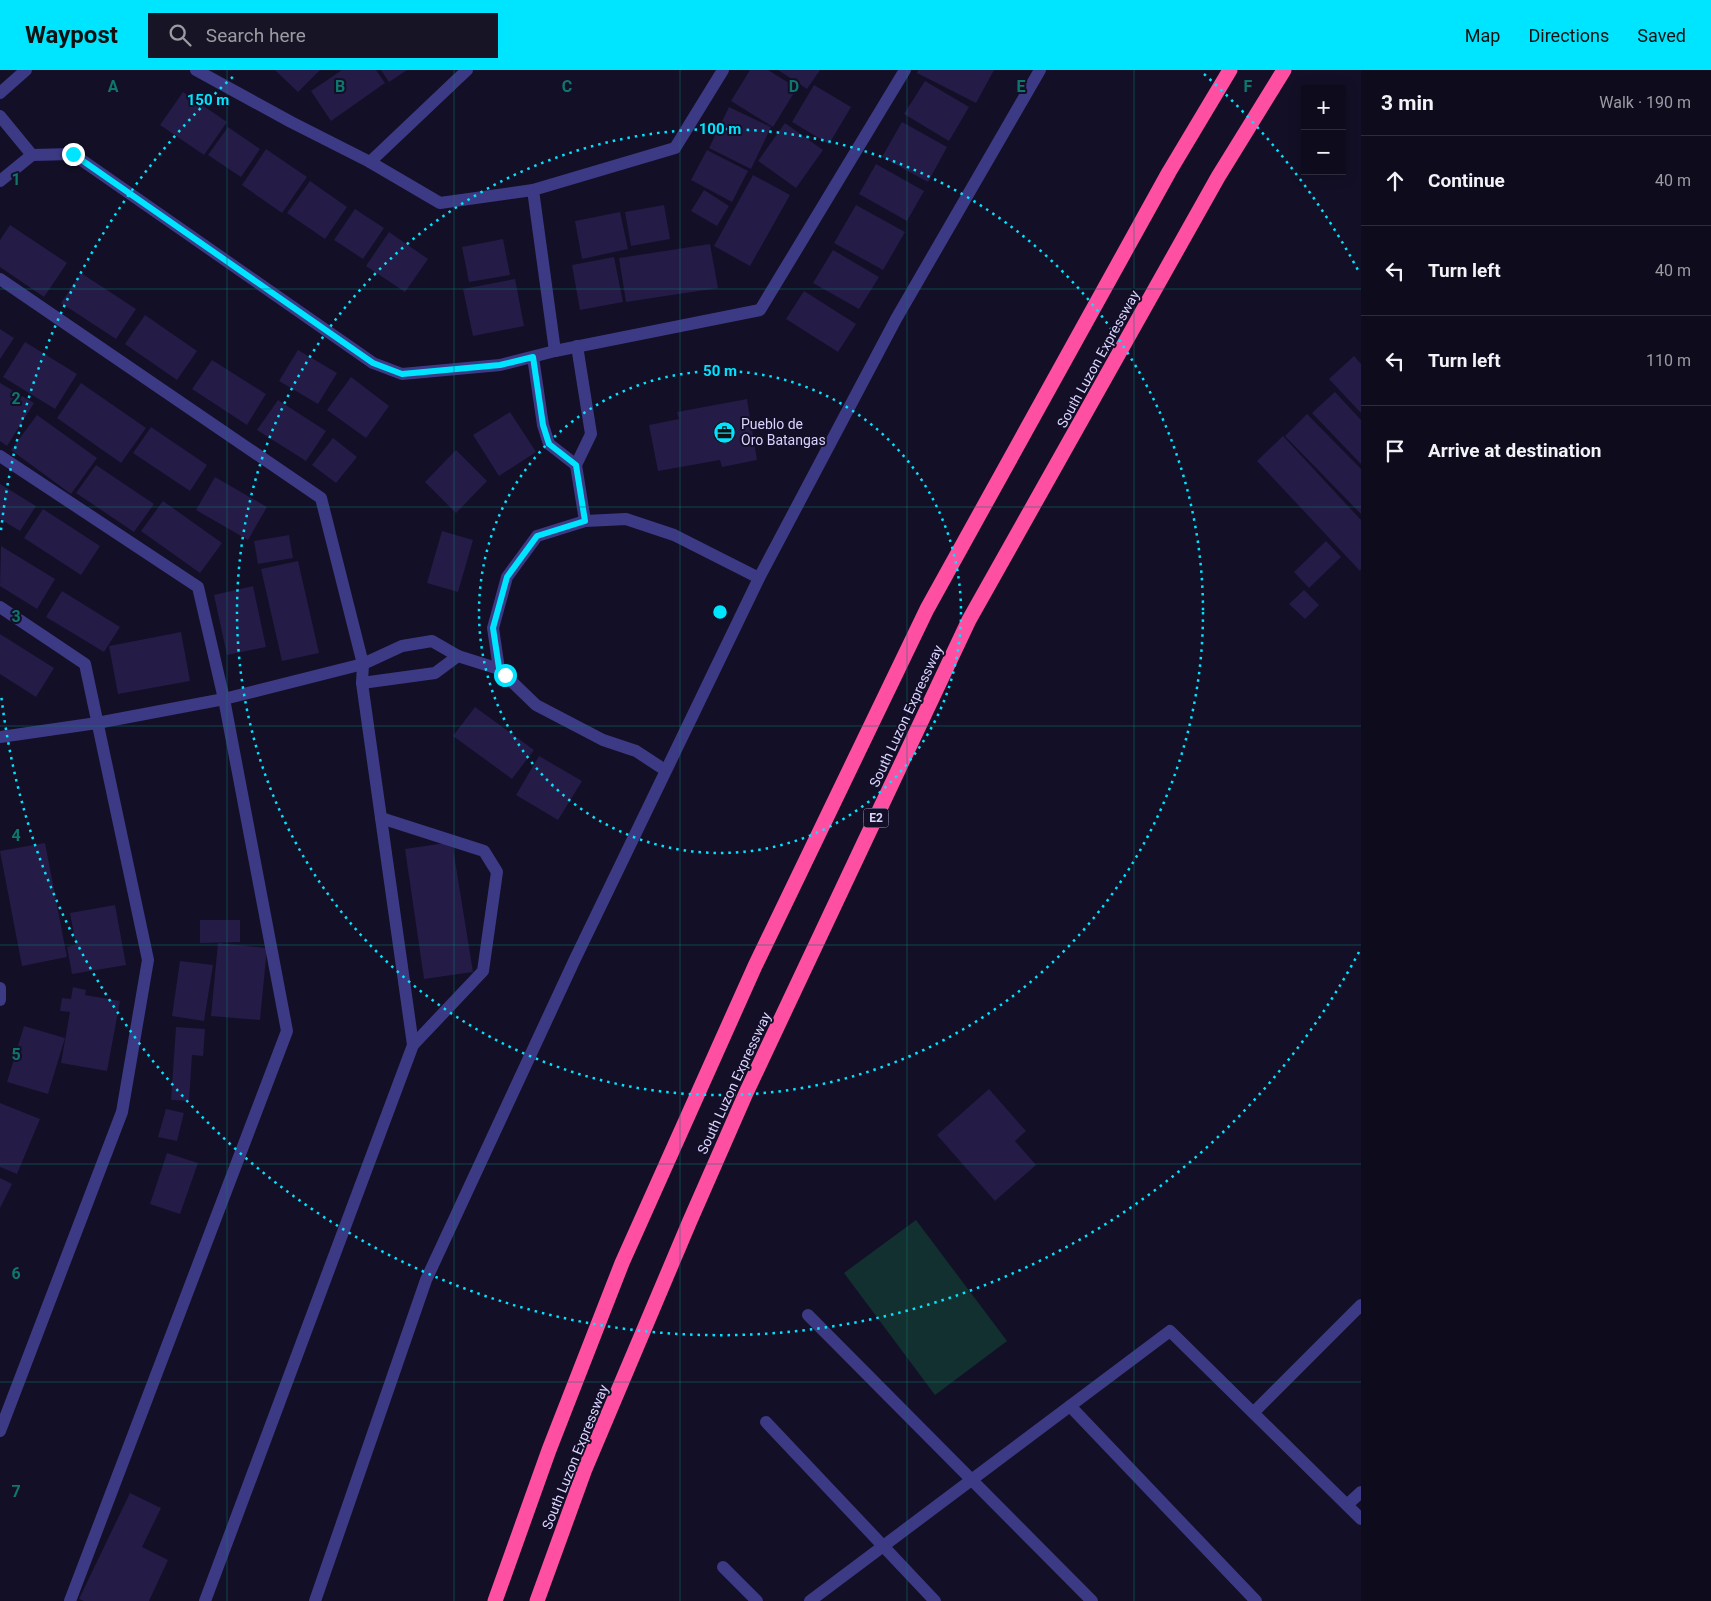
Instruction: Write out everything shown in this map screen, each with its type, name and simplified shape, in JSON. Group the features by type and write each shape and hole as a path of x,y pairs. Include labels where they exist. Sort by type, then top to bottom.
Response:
{"highway":[{"name":"South Luzon Expressway","path":"495,1601 549,1450 622,1262 759,957 927,610 1169,172 1230,70"},
{"name":"South Luzon Expressway","path":"537,1601 586,1469 734,1119 969,620 1218,177 1284,70"}],"street":[{"path":"0,93 26,70"},
{"path":"370,162 466,70"},
{"path":"203,72 291,122 370,162 440,203 533,190 675,148 723,70"},
{"path":"0,181 32,155 73,154 373,363 402,374 500,365 577,346 760,310 905,70"},
{"path":"315,1601 426,1280 665,770 759,578 896,319 1040,70"},
{"path":"0,116 32,155"},
{"path":"533,190 555,351"},
{"path":"0,279 321,498 363,664 362,683 413,1045"},
{"path":"577,346 591,434 576,465 585,521"},
{"path":"533,357 543,425 549,444 576,465"},
{"path":"0,456 198,587 224,699 287,1031 70,1601"},
{"path":"499,668 493,628 507,577 537,536 585,521 626,519 674,535 759,578"},
{"path":"0,607 85,664 96,723 148,960 122,1112 0,1431"},
{"path":"0,738 96,723 224,699 363,664 402,646 432,641 458,656 499,668 536,705 602,740 636,751 665,770"},
{"path":"362,683 435,673 458,656"},
{"path":"205,1601 413,1045 483,971 497,872 484,851 381,818"},
{"path":"0,988 0,1000"},
{"path":"1254,1412 1361,1305"},
{"path":"808,1315 1092,1601"},
{"path":"810,1601 1170,1331 1361,1519"},
{"path":"1070,1406 1256,1601"},
{"path":"766,1422 935,1601"},
{"path":"1347,1505 1361,1492"},
{"path":"724,1567 757,1601"}],"green space":[{"path":"916,1220 1007,1341 935,1395 844,1273"}],"building":[{"path":"275,70 320,70 298,92"},
{"path":"342,70 376,70 385,83 331,121 311,91"},
{"path":"381,70 407,70 389,82"},
{"path":"750,70 768,70 797,88 773,127 731,101"},
{"path":"778,70 820,70 807,89"},
{"path":"918,70 994,70 976,103 917,73"},
{"path":"925,81 969,107 949,141 904,114"},
{"path":"814,85 851,107 829,144 792,122"},
{"path":"183,92 227,122 204,155 160,125"},
{"path":"729,107 771,127 751,169 709,148"},
{"path":"902,122 947,147 928,182 882,157"},
{"path":"785,123 823,150 796,188 758,161"},
{"path":"228,127 260,149 241,177 208,155"},
{"path":"266,149 307,177 282,213 242,185"},
{"path":"707,150 748,171 732,202 691,180"},
{"path":"876,164 924,191 907,221 859,194"},
{"path":"753,175 790,195 750,266 714,246"},
{"path":"310,181 347,207 325,239 287,213"},
{"path":"704,190 729,206 717,226 691,211"},
{"path":"664,205 670,239 631,246 625,212"},
{"path":"856,205 905,232 883,270 834,243"},
{"path":"355,209 384,228 363,259 334,240"},
{"path":"620,212 628,249 582,259 575,221"},
{"path":"10,225 67,263 44,297 0,267 0,240"},
{"path":"389,232 428,259 405,292 366,266"},
{"path":"503,239 510,275 469,282 462,247"},
{"path":"710,244 718,288 626,302 619,258"},
{"path":"833,250 879,277 859,309 813,283"},
{"path":"614,257 623,302 580,310 572,265"},
{"path":"81,273 136,309 116,339 61,303"},
{"path":"515,279 524,326 473,336 463,289"},
{"path":"804,291 856,324 838,352 786,319"},
{"path":"145,315 197,351 177,380 125,344"},
{"path":"0,329 14,338 0,359"},
{"path":"25,342 77,374 55,409 3,377"},
{"path":"298,350 337,373 318,404 279,381"},
{"path":"1354,356 1361,364 1361,413 1329,379"},
{"path":"212,360 266,394 247,425 192,389"},
{"path":"351,377 389,406 366,438 327,410"},
{"path":"0,383 34,403 7,446 0,441"},
{"path":"81,383 146,428 121,463 57,418"},
{"path":"1335,392 1361,420 1361,464 1312,413"},
{"path":"747,399 757,460 722,467 720,460 658,471 649,425 679,419 677,412"},
{"path":"278,400 326,431 306,461 257,430"},
{"path":"510,412 536,452 499,476 473,435"},
{"path":"1307,414 1361,469 1361,514 1285,436"},
{"path":"37,415 97,458 71,494 11,450"},
{"path":"151,427 207,465 190,491 133,453"},
{"path":"1283,436 1361,520 1360,571 1257,461"},
{"path":"333,438 357,457 336,483 312,465"},
{"path":"456,450 487,481 456,513 425,482"},
{"path":"96,465 154,504 134,532 76,493"},
{"path":"215,477 267,507 248,540 196,510"},
{"path":"0,484 36,506 20,531 0,519"},
{"path":"163,501 222,543 200,573 141,531"},
{"path":"43,509 100,546 81,575 24,538"},
{"path":"442,531 473,540 458,592 427,583"},
{"path":"289,535 293,558 258,564 254,541"},
{"path":"1326,541 1341,557 1309,588 1294,572"},
{"path":"1,546 55,579 37,609 0,586"},
{"path":"298,561 319,653 282,661 261,569"},
{"path":"253,586 266,647 227,655 214,595"},
{"path":"1304,590 1319,605 1305,619 1289,604"},
{"path":"62,591 120,627 104,652 46,617"},
{"path":"181,632 190,681 118,694 109,646"},
{"path":"0,634 54,668 36,697 0,674"},
{"path":"475,707 534,750 512,779 453,736"},
{"path":"539,756 582,781 558,820 516,795"},
{"path":"452,842 473,972 424,979 405,849"},
{"path":"45,843 67,957 22,966 0,851"},
{"path":"115,905 126,965 72,974 67,947 76,945 70,913"},
{"path":"200,920 240,920 240,942 200,943"},
{"path":"218,943 267,948 260,1020 211,1016"},
{"path":"180,961 213,965 204,1021 172,1016"},
{"path":"73,987 86,990 85,995 120,1001 107,1071 61,1063 70,1012 60,1011 62,998 71,999"},
{"path":"24,1026 65,1038 48,1094 7,1082"},
{"path":"176,1027 205,1029 203,1056 192,1055 189,1101 171,1100"},
{"path":"989,1089 1026,1131 1015,1141 1036,1165 995,1201 937,1135"},
{"path":"0,1103 40,1119 17,1174 0,1167"},
{"path":"166,1109 184,1113 177,1141 158,1137"},
{"path":"167,1153 198,1163 180,1214 150,1204"},
{"path":"0,1178 12,1184 0,1208"},
{"path":"130,1493 161,1508 142,1547 168,1560 149,1601 84,1601 79,1599"}],"place":[{"name":"Pueblo de Oro Batangas","path":"725,432"}],"route":[{"path":"73,154 373,363 402,374 500,365 533,357 543,425 549,444 576,465 585,521 537,536 507,577 493,628 499,668 505,675"}]}
